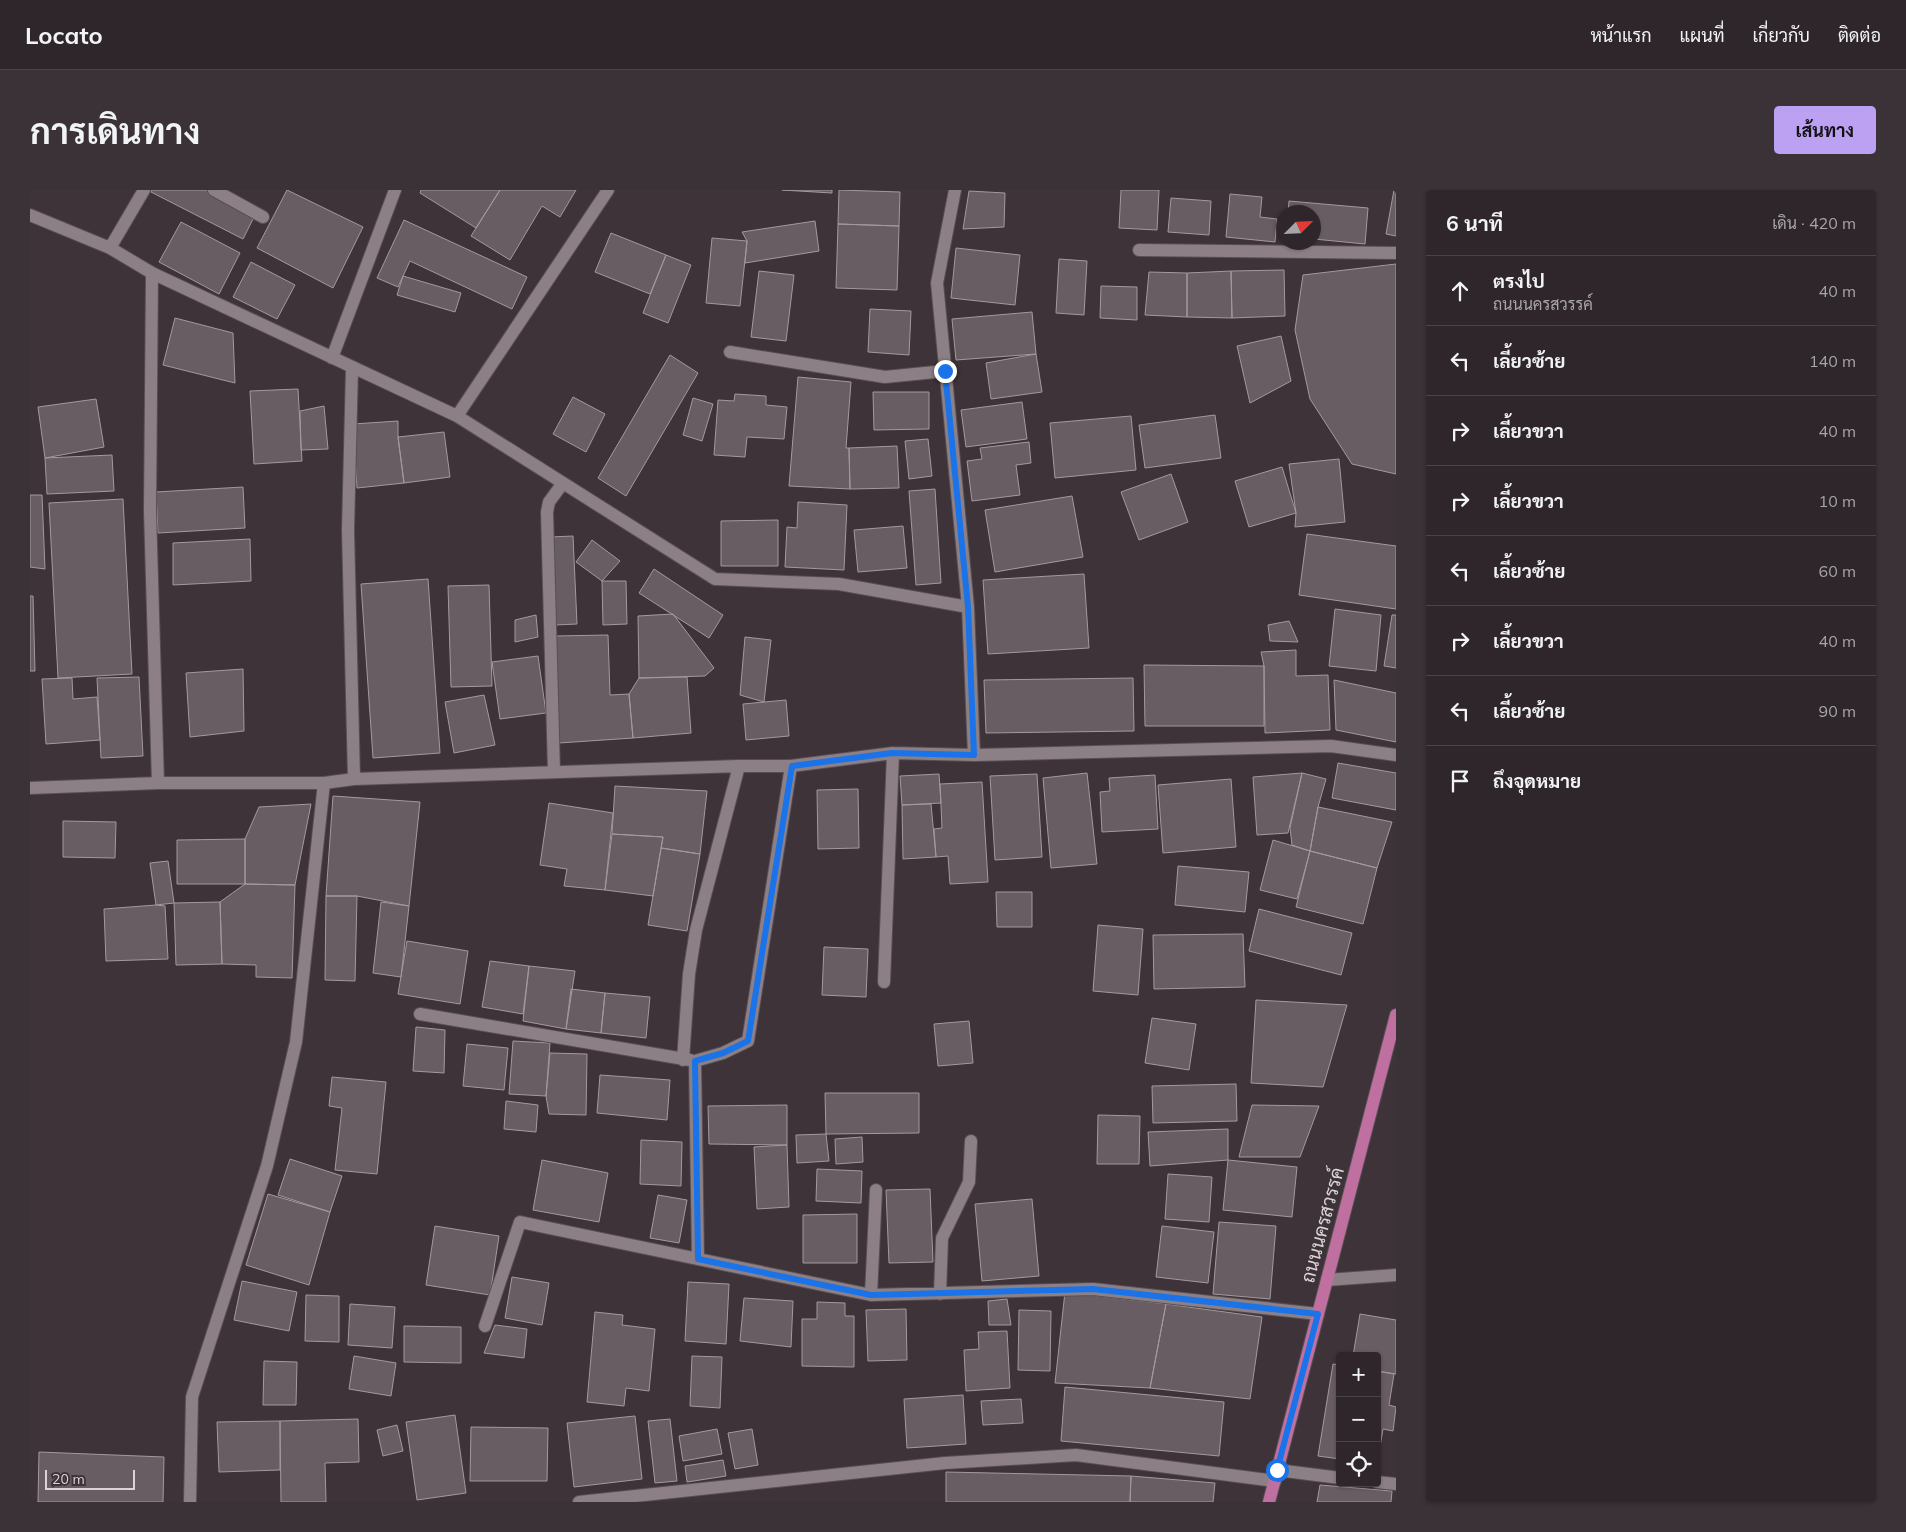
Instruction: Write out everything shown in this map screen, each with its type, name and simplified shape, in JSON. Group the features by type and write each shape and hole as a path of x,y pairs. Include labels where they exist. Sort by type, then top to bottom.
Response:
{"main road":[{"name":"ถนนนครสวรรค์","path":"1269,1502 1396,1015"}],"street":[{"path":"110,248 144,190"},
{"path":"214,190 263,217"},
{"path":"332,358 396,190"},
{"path":"457,416 608,190"},
{"path":"955,190 937,283 968,607 974,755"},
{"path":"30,215 110,248 152,273 457,416 715,579 839,584 968,607"},
{"path":"1139,250 1396,254"},
{"path":"152,273 150,511 158,783"},
{"path":"730,352 885,377 945,371"},
{"path":"352,368 348,530 354,779"},
{"path":"554,772 547,512 549,502 563,483"},
{"path":"30,788 158,783 324,783 354,779 739,766 792,766 892,753 974,755 1332,746 1396,755"},
{"path":"884,982 892,753"},
{"path":"698,1259 689,1060 688,983 696,930 739,766"},
{"path":"420,1014 689,1060 723,1053 748,1041 792,766"},
{"path":"190,1502 192,1397 267,1166 296,1042 324,783"},
{"path":"940,1294 942,1238 969,1182 971,1141"},
{"path":"871,1295 876,1190"},
{"path":"485,1326 520,1222 871,1295 1093,1289 1318,1314"},
{"path":"1327,1280 1396,1275"},
{"path":"579,1502 944,1463 1076,1455 1276,1475 1336,1478"},
{"path":"1381,1482 1396,1484"}],"building":[{"path":"152,190 206,190 255,215 243,239 151,192"},
{"path":"287,190 363,227 333,288 257,248"},
{"path":"421,190 500,190 476,228 420,193"},
{"path":"500,190 576,190 560,217 542,206 510,260 471,236"},
{"path":"782,190 832,190 832,193"},
{"path":"839,190 900,192 899,226 838,224"},
{"path":"1121,190 1159,190 1157,230 1119,228"},
{"path":"1394,190 1396,190 1396,236 1386,234"},
{"path":"969,191 1005,193 1004,227 963,229"},
{"path":"1230,194 1262,197 1260,217 1276,219 1275,242 1226,237"},
{"path":"1171,198 1211,201 1209,235 1168,232"},
{"path":"1289,201 1368,208 1365,244 1321,240 1321,205 1289,205"},
{"path":"404,220 527,277 512,309 410,261 398,287 377,278"},
{"path":"815,221 819,251 745,263 747,241 742,232"},
{"path":"181,222 240,253 219,294 159,262"},
{"path":"838,224 899,226 897,290 836,288"},
{"path":"611,233 666,255 650,294 595,272"},
{"path":"712,238 747,241 740,306 706,303"},
{"path":"956,248 1020,255 1015,305 951,298"},
{"path":"666,255 691,265 668,323 643,313"},
{"path":"1059,259 1087,261 1084,315 1056,313"},
{"path":"251,262 295,285 277,319 233,297"},
{"path":"1396,264 1396,474 1352,464 1310,399 1295,330 1303,275"},
{"path":"1284,270 1285,316 1232,318 1231,271"},
{"path":"759,271 794,275 786,341 751,337"},
{"path":"1231,271 1232,318 1187,317 1187,273"},
{"path":"1149,272 1187,273 1187,317 1145,315"},
{"path":"403,276 461,293 455,312 397,295"},
{"path":"1101,286 1137,287 1137,320 1100,318"},
{"path":"870,309 911,311 909,355 868,352"},
{"path":"1032,312 1036,354 956,360 952,319"},
{"path":"175,318 233,333 235,383 163,365"},
{"path":"1281,336 1291,381 1250,403 1237,346"},
{"path":"1036,354 1042,392 991,399 986,363"},
{"path":"670,355 698,373 626,496 598,478"},
{"path":"798,377 851,382 846,448 849,448 850,489 789,486"},
{"path":"298,389 302,461 254,464 250,391"},
{"path":"873,392 929,392 929,429 874,430"},
{"path":"735,394 766,396 766,405 787,407 784,439 747,437 745,457 714,455 718,400 734,401"},
{"path":"573,397 605,414 586,452 553,434"},
{"path":"693,398 713,404 702,441 683,435"},
{"path":"96,399 104,447 45,458 38,407"},
{"path":"1022,402 1027,439 966,447 961,410"},
{"path":"324,406 328,449 301,450 300,411"},
{"path":"1215,415 1221,458 1145,468 1139,425"},
{"path":"1131,416 1136,470 1055,478 1050,423"},
{"path":"398,421 398,437 404,483 357,488 353,424"},
{"path":"444,432 450,477 404,483 398,437"},
{"path":"928,439 932,476 909,479 905,441"},
{"path":"1029,442 1031,463 1016,465 1020,495 972,501 967,461 982,459 980,448"},
{"path":"897,446 899,488 850,489 849,448"},
{"path":"112,455 114,491 47,494 45,458"},
{"path":"1339,459 1345,522 1295,527 1296,513 1289,464"},
{"path":"1282,467 1296,513 1249,527 1235,481"},
{"path":"1171,474 1188,522 1139,540 1121,492"},
{"path":"243,487 245,528 158,533 156,492"},
{"path":"935,489 941,583 916,585 909,491"},
{"path":"30,495 42,495 45,569 30,567"},
{"path":"1072,496 1083,557 995,572 985,510"},
{"path":"123,499 132,674 58,678 49,503"},
{"path":"798,502 847,505 844,570 785,567 787,527 797,528"},
{"path":"778,520 778,566 721,566 721,521"},
{"path":"903,526 907,568 858,572 854,530"},
{"path":"1307,534 1396,546 1396,609 1299,595"},
{"path":"573,536 577,624 555,625 550,537"},
{"path":"250,539 251,581 173,585 173,543"},
{"path":"592,540 620,561 602,581 576,562"},
{"path":"654,569 723,615 709,638 639,593"},
{"path":"1084,574 1089,648 988,654 983,580"},
{"path":"428,579 440,753 373,758 361,584"},
{"path":"602,581 626,581 627,624 603,625"},
{"path":"489,585 492,686 451,687 448,586"},
{"path":"30,596 33,596 35,671 30,671"},
{"path":"1335,609 1381,615 1376,671 1329,666"},
{"path":"673,614 714,668 705,676 639,678 638,616"},
{"path":"536,615 538,637 515,642 515,620"},
{"path":"1392,615 1396,615 1396,668 1384,666"},
{"path":"1289,621 1298,642 1270,641 1268,625"},
{"path":"608,635 610,695 629,694 633,738 559,743 555,636"},
{"path":"745,637 771,640 764,702 740,695"},
{"path":"1296,650 1296,676 1328,675 1330,730 1265,733 1264,666 1261,652"},
{"path":"538,656 546,713 500,719 492,662"},
{"path":"1144,665 1264,666 1264,726 1145,726"},
{"path":"243,669 244,731 190,737 186,673"},
{"path":"139,677 143,756 101,758 97,678"},
{"path":"687,677 691,733 633,738 629,694 639,678"},
{"path":"72,678 73,699 97,697 100,740 46,744 42,679"},
{"path":"1133,678 1134,731 986,733 984,680"},
{"path":"1334,680 1396,693 1396,742 1336,730"},
{"path":"484,695 495,745 454,753 445,702"},
{"path":"786,700 789,736 746,740 743,704"},
{"path":"1338,763 1396,773 1396,810 1332,798"},
{"path":"1087,773 1097,864 1051,868 1043,778"},
{"path":"1302,773 1288,833 1257,835 1253,777"},
{"path":"1302,773 1326,779 1318,807 1310,851 1292,845 1290,828"},
{"path":"939,774 941,803 902,805 900,776"},
{"path":"1037,774 1042,857 995,860 990,776"},
{"path":"1155,775 1158,829 1102,832 1100,792 1110,791 1109,778"},
{"path":"1231,779 1236,847 1163,853 1158,785"},
{"path":"982,782 988,882 950,884 948,856 936,857 934,829 942,828 940,784"},
{"path":"615,786 707,791 700,854 661,848 663,837 612,834"},
{"path":"858,789 859,848 818,849 817,790"},
{"path":"333,796 420,802 409,906 357,896 326,896"},
{"path":"549,803 613,813 605,890 564,886 567,869 540,865"},
{"path":"311,804 295,885 245,884 245,839 259,807"},
{"path":"931,804 936,857 903,859 902,805"},
{"path":"1318,807 1392,822 1377,868 1310,851"},
{"path":"63,821 116,822 115,858 63,857"},
{"path":"612,834 663,837 653,896 605,890"},
{"path":"245,839 245,884 177,884 177,840"},
{"path":"1273,840 1310,851 1297,899 1260,890"},
{"path":"661,848 700,854 687,931 648,925"},
{"path":"1310,851 1377,868 1363,924 1296,907"},
{"path":"168,861 174,903 156,905 150,863"},
{"path":"1178,866 1249,872 1245,912 1175,905"},
{"path":"245,884 295,885 292,978 256,977 256,965 222,964 220,902"},
{"path":"996,892 1032,892 1032,927 997,927"},
{"path":"326,896 357,896 355,981 325,980"},
{"path":"220,902 222,964 176,965 174,903"},
{"path":"381,902 409,906 401,977 373,973"},
{"path":"165,906 168,959 106,961 104,909"},
{"path":"1259,909 1352,933 1341,975 1249,951"},
{"path":"1098,925 1143,929 1138,995 1093,991"},
{"path":"1243,934 1245,987 1154,989 1153,935"},
{"path":"407,941 468,951 460,1004 398,994"},
{"path":"824,947 868,949 866,997 822,995"},
{"path":"490,961 529,966 523,1014 482,1007"},
{"path":"529,966 575,971 566,1029 523,1021"},
{"path":"571,989 605,993 601,1033 566,1029"},
{"path":"605,993 650,997 646,1038 601,1033"},
{"path":"1256,1000 1347,1005 1323,1087 1251,1083"},
{"path":"1152,1018 1196,1024 1189,1070 1145,1063"},
{"path":"969,1021 973,1063 938,1066 934,1024"},
{"path":"416,1027 445,1030 444,1073 413,1071"},
{"path":"513,1041 550,1043 546,1096 509,1094"},
{"path":"467,1044 508,1048 504,1090 463,1086"},
{"path":"550,1053 587,1054 586,1115 549,1114 546,1096"},
{"path":"600,1075 670,1080 667,1120 597,1113"},
{"path":"332,1077 386,1082 377,1174 335,1170 342,1108 329,1106"},
{"path":"1236,1084 1237,1121 1153,1123 1152,1086"},
{"path":"825,1093 919,1093 919,1133 826,1134"},
{"path":"506,1101 538,1105 536,1132 504,1129"},
{"path":"787,1105 787,1145 709,1144 708,1106"},
{"path":"1252,1105 1319,1106 1300,1157 1239,1157"},
{"path":"1098,1115 1140,1116 1139,1164 1097,1164"},
{"path":"1228,1129 1228,1160 1150,1166 1148,1132"},
{"path":"826,1134 829,1161 797,1163 796,1135"},
{"path":"862,1137 863,1162 836,1164 835,1139"},
{"path":"641,1140 682,1142 681,1186 640,1184"},
{"path":"787,1145 789,1207 757,1209 754,1147"},
{"path":"290,1159 342,1176 330,1212 278,1195"},
{"path":"542,1160 608,1173 599,1222 533,1210"},
{"path":"1228,1160 1297,1167 1292,1217 1223,1210"},
{"path":"817,1169 862,1171 861,1203 816,1201"},
{"path":"1168,1174 1212,1177 1209,1222 1165,1219"},
{"path":"930,1189 933,1262 889,1263 886,1190"},
{"path":"268,1194 330,1212 309,1285 246,1265"},
{"path":"658,1195 687,1200 679,1243 650,1238"},
{"path":"1032,1199 1039,1276 982,1281 975,1204"},
{"path":"857,1214 857,1263 803,1263 803,1215"},
{"path":"1219,1222 1276,1226 1270,1299 1213,1294"},
{"path":"435,1226 499,1236 490,1295 426,1285"},
{"path":"1162,1226 1214,1232 1208,1283 1156,1277"},
{"path":"512,1277 549,1283 542,1325 505,1318"},
{"path":"242,1281 297,1292 289,1331 234,1320"},
{"path":"688,1282 729,1284 726,1344 685,1341"},
{"path":"1065,1292 1166,1304 1150,1388 1055,1383"},
{"path":"306,1295 339,1296 339,1342 305,1341"},
{"path":"744,1298 793,1301 791,1347 740,1341"},
{"path":"1007,1299 1011,1325 989,1325 988,1301"},
{"path":"817,1302 845,1303 845,1316 854,1316 854,1367 802,1366 802,1319 817,1319"},
{"path":"350,1304 395,1307 392,1348 348,1345"},
{"path":"1166,1304 1262,1317 1250,1399 1150,1388"},
{"path":"906,1309 907,1360 868,1361 866,1310"},
{"path":"1019,1310 1051,1311 1050,1371 1018,1370"},
{"path":"595,1312 623,1315 622,1325 655,1329 649,1391 626,1388 624,1406 587,1402"},
{"path":"1360,1314 1396,1320 1396,1374 1381,1372 1381,1352 1354,1352"},
{"path":"495,1325 527,1329 524,1358 484,1353"},
{"path":"404,1326 461,1327 461,1363 404,1362"},
{"path":"1007,1331 1010,1388 966,1391 964,1350 979,1349 978,1332"},
{"path":"354,1356 396,1363 391,1396 349,1389"},
{"path":"692,1356 722,1357 720,1408 690,1406"},
{"path":"264,1361 297,1362 296,1405 263,1405"},
{"path":"1333,1364 1336,1364 1336,1458 1318,1456"},
{"path":"1381,1372 1394,1374 1389,1405 1396,1407 1393,1431 1383,1429 1381,1441"},
{"path":"1065,1387 1224,1402 1219,1456 1061,1441"},
{"path":"963,1395 966,1444 907,1448 904,1399"},
{"path":"1021,1399 1023,1423 983,1425 981,1401"},
{"path":"455,1415 466,1493 417,1500 406,1422"},
{"path":"635,1416 642,1479 574,1487 567,1423"},
{"path":"358,1419 359,1462 325,1463 326,1502 281,1502 280,1421"},
{"path":"670,1419 677,1481 655,1483 648,1421"},
{"path":"280,1421 280,1470 219,1472 217,1422"},
{"path":"397,1425 403,1451 383,1456 377,1430"},
{"path":"471,1427 548,1428 547,1481 470,1481"},
{"path":"717,1429 722,1454 683,1461 679,1436"},
{"path":"752,1429 758,1465 735,1469 728,1433"},
{"path":"39,1452 164,1457 163,1502 38,1502"},
{"path":"723,1460 726,1476 687,1482 685,1466"},
{"path":"946,1472 1131,1476 1130,1502 946,1502"},
{"path":"1131,1476 1215,1483 1213,1502 1130,1502"},
{"path":"1320,1485 1392,1491 1391,1502 1317,1502"}],"route":[{"path":"945,371 968,607 974,755 892,753 792,766 748,1041 723,1053 695,1061 698,1259 871,1295 1093,1289 1318,1314 1277,1470"}]}
